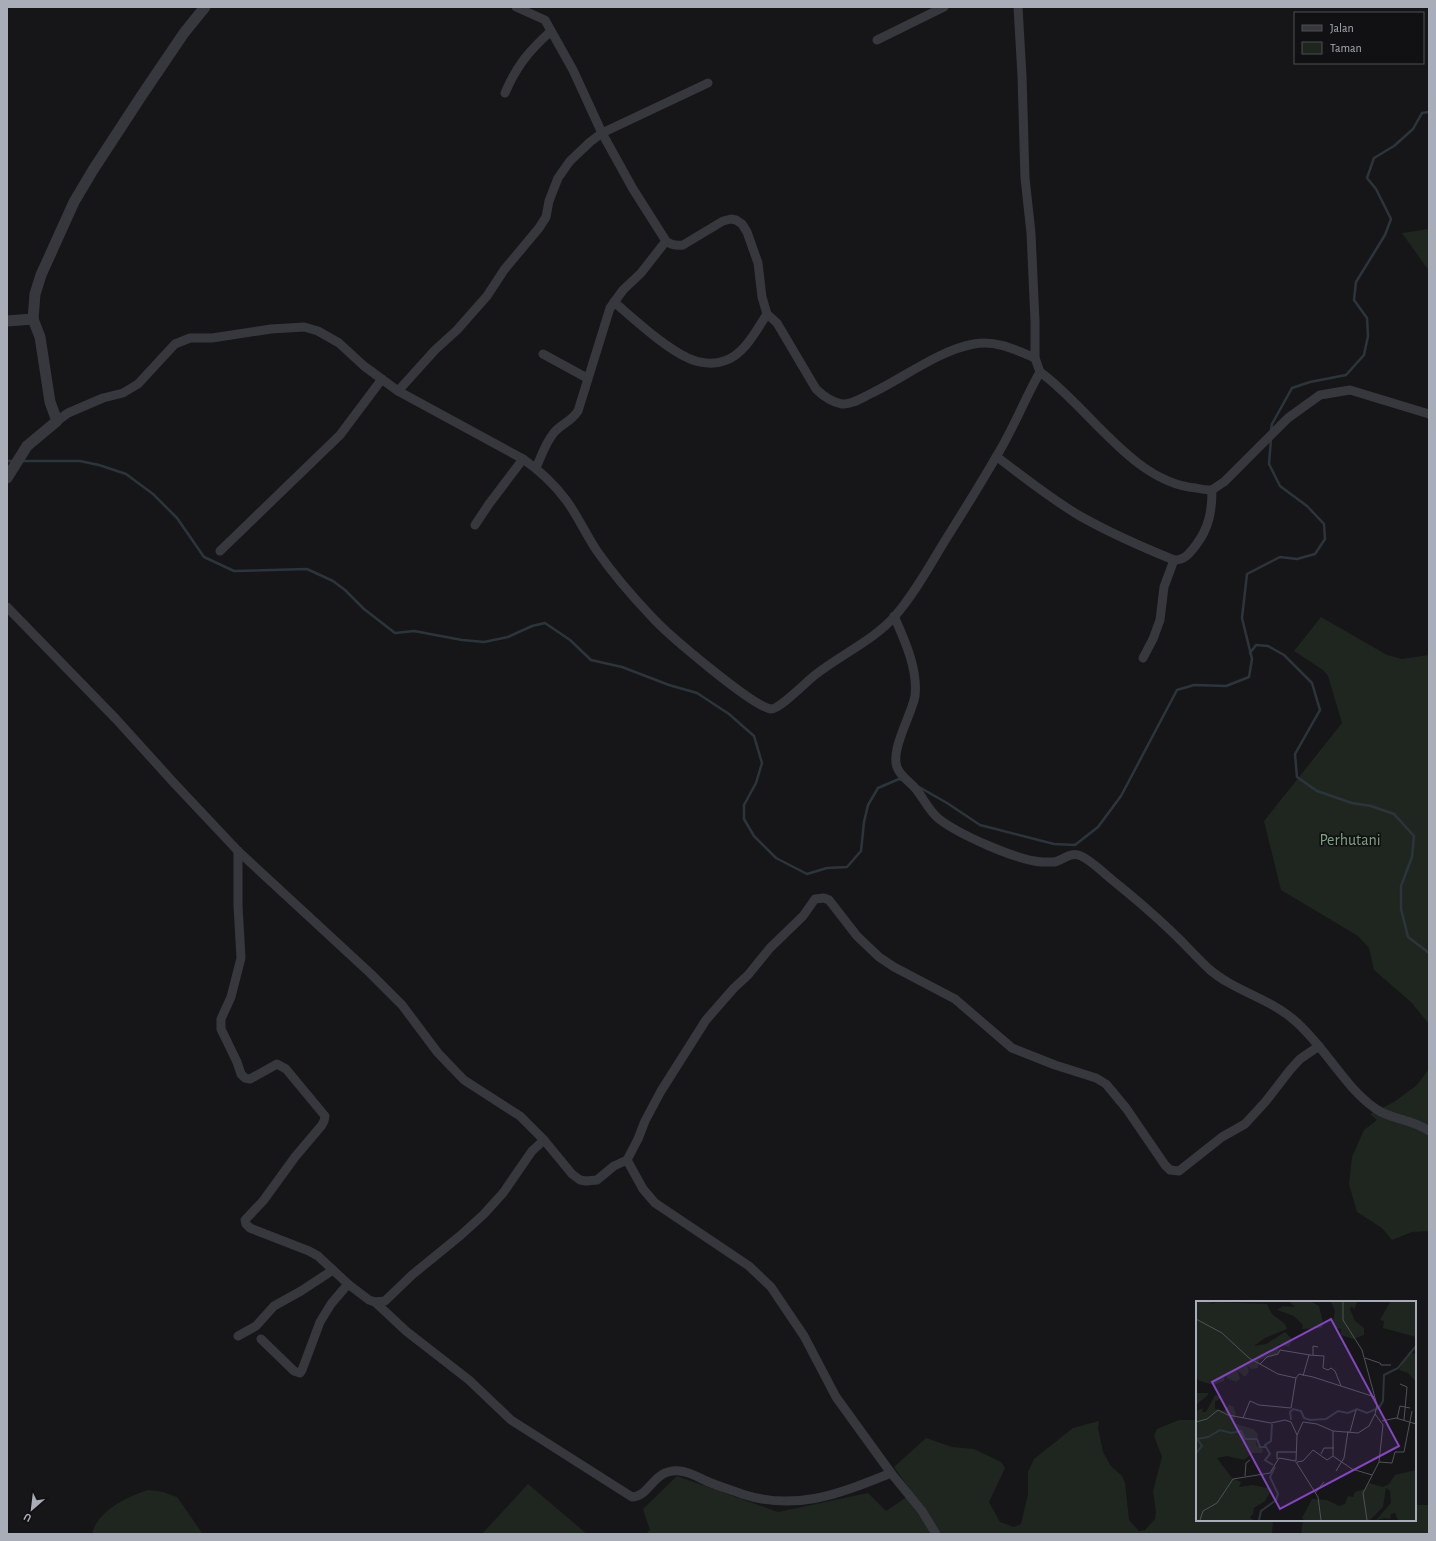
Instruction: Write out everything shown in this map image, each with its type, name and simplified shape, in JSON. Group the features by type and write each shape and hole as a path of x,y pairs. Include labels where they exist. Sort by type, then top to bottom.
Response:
{"street":[{"path":"57,421 50,402 40,337 33,319 35,294 41,275 74,202 142,94 184,33 205,7"},
{"path":"516,7 545,20 573,70 602,133 633,189 670,244 683,246 723,221 731,219 742,224 747,232 758,263 762,297 767,314 777,323 816,389 822,395 831,401 842,404 856,401 888,386 918,367 938,357 976,344 995,344 1019,351 1035,358"},
{"path":"877,40 944,7"},
{"path":"1018,7 1025,178 1031,233 1035,313 1035,358 1040,372 1054,382 1121,448 1154,474 1180,486 1212,490 1232,475 1288,418 1320,394 1350,390 1429,414"},
{"path":"505,93 513,74 525,57 551,31"},
{"path":"398,391 435,350 457,330 487,296 504,270 539,228 546,217 549,201 558,178 570,161 602,133 708,83"},
{"path":"536,468 553,434 578,412 587,378 607,317 614,302 623,290 641,273 666,240"},
{"path":"614,302 663,342 687,358 699,362 712,363 724,361 740,351 754,335 767,314"},
{"path":"7,321 33,319"},
{"path":"7,478 27,446 57,421 75,410 103,398 123,393 138,384 175,344 190,338 212,338 271,329 304,327 328,336 398,391 523,459 536,468 566,500 597,551 652,618 696,657 743,693 764,706 776,708 783,704 830,663 878,630 894,616 926,572 997,457 1040,372"},
{"path":"542,354 587,378"},
{"path":"220,551 340,435 382,379"},
{"path":"997,457 1040,489 1079,515 1140,546 1174,560 1180,560 1189,555 1202,537 1209,522 1212,505 1212,490"},
{"path":"475,525 523,459"},
{"path":"1143,658 1153,639 1160,620 1164,587 1174,560"},
{"path":"7,607 116,719 174,784 238,851 365,968 402,1005 438,1054 460,1076 520,1116 544,1140 572,1174 580,1180 598,1180 614,1166 627,1160 661,1091 702,1026 770,948 802,916 815,899 820,898 829,900 857,936 879,957 894,967 955,999 1012,1048 1055,1065 1096,1078 1106,1084 1126,1108 1170,1170 1179,1171 1222,1136 1245,1124 1300,1059 1319,1046"},
{"path":"894,616 907,648 916,682 914,698 896,750 898,770 937,817 971,838 1026,859 1041,862 1055,862 1067,855 1076,854 1088,860 1145,907 1209,969 1221,978 1279,1009 1294,1019 1311,1035 1347,1081 1375,1108 1388,1116 1415,1122 1429,1131"},
{"path":"238,851 238,906 242,958 231,997 221,1019 221,1029 237,1062 241,1074 245,1078 250,1079 277,1064 282,1065 325,1116 322,1125 295,1157 263,1201 245,1220 246,1224 250,1228 309,1250 369,1300 375,1302 385,1301 412,1275 456,1240 484,1214 503,1193 532,1151 544,1140"},
{"path":"627,1160 643,1189 655,1203 749,1266 771,1287 804,1336 836,1397 922,1511 936,1534"},
{"path":"238,1336 256,1326 274,1306 333,1270"},
{"path":"261,1339 294,1371 300,1373 320,1322 331,1304 348,1284"},
{"path":"375,1302 406,1331 469,1380 511,1420 625,1494 632,1497 638,1497 660,1476 668,1472 679,1471 691,1474 724,1487 765,1500 787,1502 813,1500 849,1490 892,1473"}],"green space":[{"path":"1429,229 1429,269 1402,233"},
{"name":"Perhutani","path":"1321,617 1387,655 1402,659 1429,655 1429,1024 1411,1002 1374,970 1369,948 1358,936 1281,890 1264,821 1342,723 1328,676 1323,670 1294,651"},
{"path":"1429,1069 1429,1231 1412,1232 1392,1240 1382,1228 1357,1212 1349,1184 1352,1157 1364,1130 1377,1120 1370,1114 1394,1102 1417,1085"},
{"path":"1179,1420 1196,1420 1196,1521 1273,1521 1272,1534 646,1534 650,1530 643,1509 677,1476 778,1512 868,1493 886,1511 905,1498 911,1491 894,1467 926,1438 952,1447 974,1449 1001,1462 1005,1468 989,1502 1000,1522 1014,1527 1021,1524 1028,1494 1028,1472 1034,1459 1073,1428 1099,1421 1098,1428 1103,1452 1111,1466 1122,1476 1125,1483 1129,1520 1139,1531 1145,1530 1155,1519 1156,1512 1153,1491 1162,1457 1154,1436 1157,1429"},
{"path":"528,1484 587,1534 482,1534"},
{"path":"148,1490 163,1492 177,1497 202,1533 205,1534 92,1534 100,1518 107,1511 131,1496"},
{"path":"1416,1505 1429,1505 1429,1534 1301,1534 1303,1521 1416,1521"}],"waterway":[{"path":"1271,430 1272,424 1292,388 1310,382 1346,375 1364,355 1368,336 1367,318 1354,300 1356,282 1385,235 1391,219 1376,189 1367,178 1374,158 1394,146 1413,129 1422,113 1429,112"},
{"path":"919,787 947,803 980,825 1054,844 1075,845 1098,827 1121,796 1177,690 1194,685 1226,686 1249,677 1252,659 1242,618 1247,574 1280,557 1297,559 1315,554 1325,539 1324,524 1307,506 1280,486 1269,464 1271,439"},
{"path":"7,461 13,461"},
{"path":"22,461 80,461 99,465 126,474 153,494 177,518 204,557 234,571 307,569 333,581 345,590 364,609 395,633 414,631 462,640 484,642 508,637 532,626 545,623 570,640 591,660 622,667 669,685 697,693 729,714 754,736 762,763 756,783 744,805 744,819 754,836 776,858 807,874 827,868 847,867 861,851 864,822 868,805 878,788 899,779 901,780"},
{"path":"1250,653 1256,645 1268,646 1284,655 1312,683 1320,710 1295,754 1297,777 1317,791 1352,803 1371,806 1394,814 1414,836 1412,857 1401,886 1401,909 1408,937 1429,953"}]}
